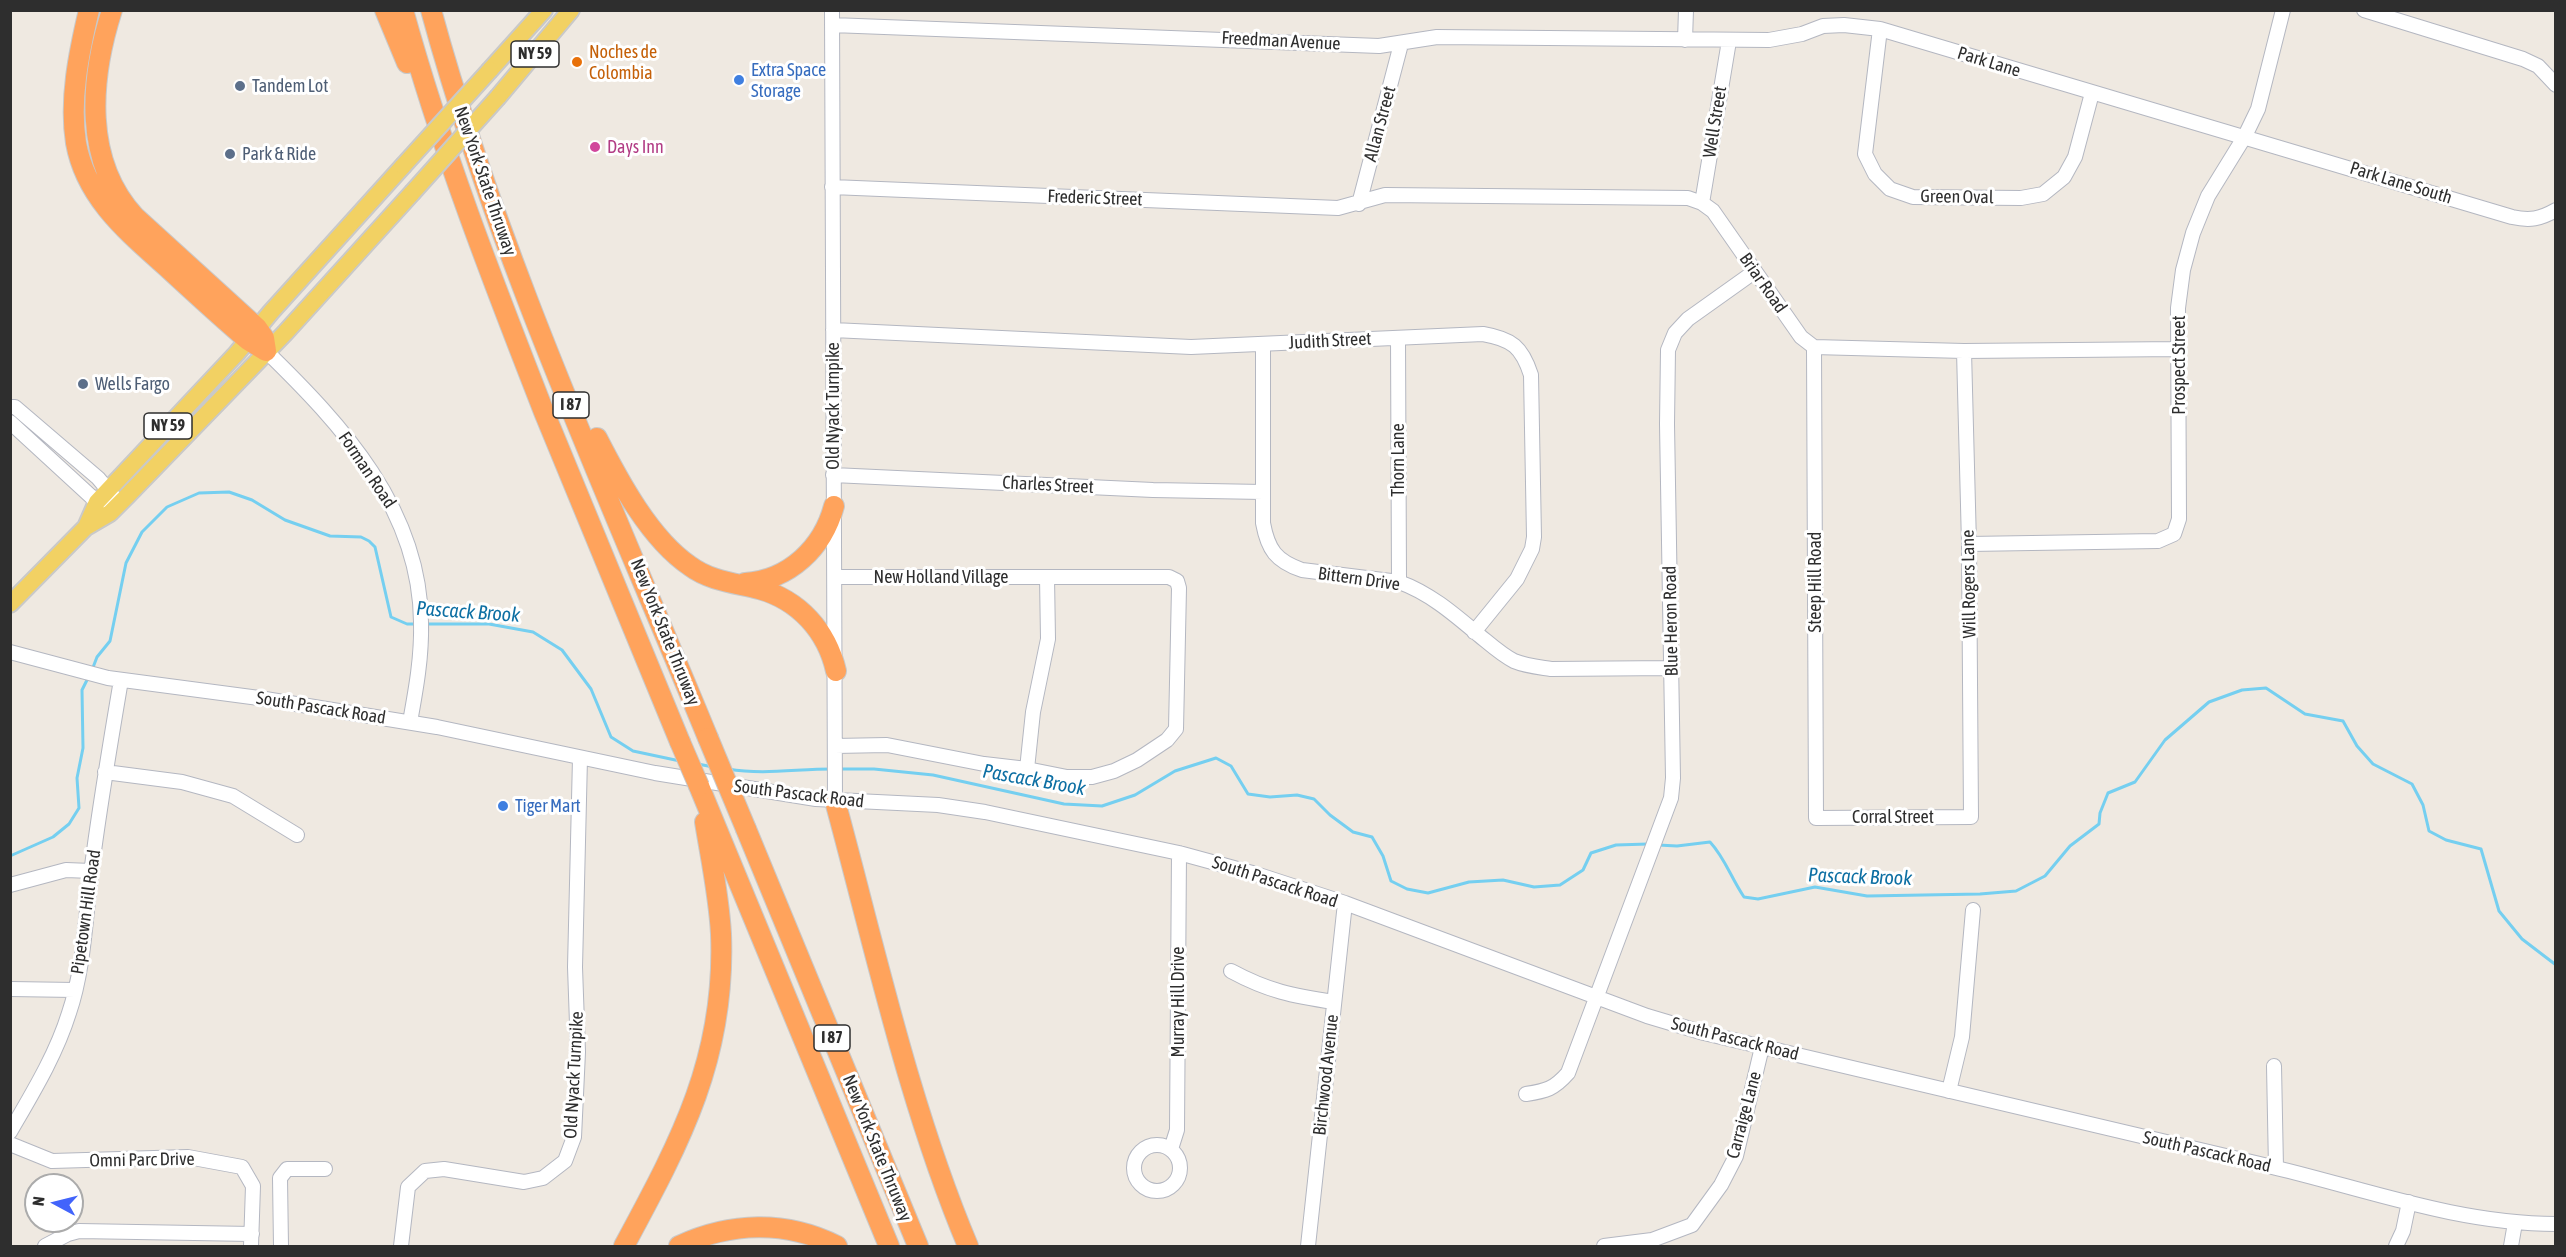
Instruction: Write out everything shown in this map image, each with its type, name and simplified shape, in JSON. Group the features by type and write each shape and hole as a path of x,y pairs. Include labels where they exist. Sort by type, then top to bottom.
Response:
{"highway":[{"path":"89,10 79,65 74,120 77,145 88,180 97,197 115,219 252,334 264,339 266,351"},
{"path":"112,10 100,65 96,114 98,144 108,178 122,202 135,217 252,334"},
{"path":"385,10 468,216"},
{"name":"New York State Thruway","path":"403,10 432,110 468,216 608,570 699,786 714,841 889,1246"},
{"name":"New York State Thruway","path":"431,10 468,135 519,279 918,1246"},
{"path":"519,279 596,437 626,490 674,553 695,570 716,579 771,593 792,604 806,615 823,637 836,671"},
{"path":"716,579 737,583 754,582 771,578 789,569 804,558 821,538 834,506"},
{"path":"835,801 919,1110 944,1185 968,1246"},
{"path":"624,1246 683,1133 700,1089 712,1044 720,987 721,952 714,841"},
{"path":"679,1246 709,1234 752,1227 797,1231 837,1246"}],"main road":[{"name":"NY 59","path":"86,527 97,502 109,488 252,334 544,10"},
{"name":"NY 59","path":"10,604 86,527 116,507 266,351 498,97 571,10"}],"street":[{"name":"Old Nyack Turnpike","path":"832,10 835,801"},
{"path":"1686,10 1686,40"},
{"name":"Prospect Street","path":"1969,544 2157,541 2174,534 2179,519 2179,349 2183,270 2193,233 2208,196 2245,136 2258,109 2283,10"},
{"path":"2364,10 2523,59 2538,66 2556,85"},
{"name":"Freedman Avenue","path":"832,25 1379,46 1437,37 1729,41"},
{"name":"Park Lane","path":"1729,41 1769,40 1802,34 1822,26 1844,25 1880,29 2245,136"},
{"name":"Green Oval","path":"1880,29 1865,154 1875,174 1890,189 1913,197 2021,198 2043,195 2064,177 2075,157 2092,93"},
{"name":"Well Street","path":"1702,203 1729,41"},
{"name":"Allan Street","path":"1359,204 1401,44"},
{"name":"Park Lane South","path":"2245,136 2512,217 2528,220 2542,218 2556,210"},
{"name":"Frederic Street","path":"832,187 1338,208 1359,204"},
{"path":"1359,204 1385,195 1688,198 1702,203"},
{"name":"Briar Road","path":"1702,203 1713,211 1801,337 1814,347"},
{"name":"Blue Heron Road","path":"1526,1094 1543,1091 1557,1085 1568,1073 1671,798 1673,778 1667,424 1668,350 1675,333 1688,319 1754,272"},
{"name":"Judith Street","path":"833,330 1191,347 1483,334 1500,337 1514,344 1526,358 1531,375 1534,537 1532,549 1517,579 1474,632"},
{"name":"Thorn Lane","path":"1398,338 1399,582"},
{"name":"Bittern Drive","path":"1263,344 1263,524 1267,540 1275,555 1287,565 1302,570 1399,582 1429,596 1514,661 1531,666 1551,669 1671,668"},
{"path":"1814,347 1964,351 2179,349"},
{"name":"Steep Hill Road","path":"1814,347 1816,818"},
{"name":"Forman Road","path":"266,351 330,417 381,484 397,514 417,578 421,611 418,674 410,722"},
{"name":"Will Rogers Lane","path":"1964,351 1969,544 1971,817"},
{"path":"10,407 15,407 109,488 116,507 97,502 10,422"},
{"name":"Charles Street","path":"833,475 1153,490 1263,492"},
{"name":"New Holland Village","path":"835,577 1169,577 1177,581 1179,588 1178,722 1176,729 1167,740 1137,760 1114,771 1092,777 1067,777 887,745 835,752"},
{"path":"1027,769 1033,712 1048,639 1047,577"},
{"name":"South Pascack Road","path":"10,652 121,680 410,722 580,758 743,788 835,801 938,805 986,812 1179,853 1256,874 1344,903 1598,998 1704,1033 2276,1168 2476,1218 2556,1224"},
{"name":"Pipetown Hill Road","path":"10,1132 52,1055 69,1013 81,968 105,772 121,680"},
{"name":"Old Nyack Turnpike","path":"401,1246 408,1187 425,1171 444,1168 524,1182 543,1178 565,1161 574,1137 578,1052 575,968 580,758"},
{"path":"105,772 182,782 233,796 297,835"},
{"name":"Corral Street","path":"1816,818 1971,817"},
{"name":"Murray Hill Drive","path":"1172,1149 1177,1130 1179,853"},
{"path":"10,885 66,870 92,871"},
{"name":"Birchwood Avenue","path":"1308,1246 1344,903"},
{"path":"1949,1091 1963,1028 1973,909"},
{"path":"1231,971 1258,986 1285,995 1334,1002"},
{"path":"10,989 75,990"},
{"name":"Carraige Lane","path":"1604,1246 1652,1240 1692,1225 1721,1185 1736,1156 1762,1047"},
{"path":"2274,1066 2276,1168"},
{"name":"Omni Parc Drive","path":"10,1144 52,1161 188,1157 242,1167 253,1186 251,1240 80,1232 68,1234 45,1246"},
{"path":"281,1246 280,1178 287,1169 325,1169"},
{"path":"2396,1246 2403,1231 2409,1202"},
{"path":"2511,1246 2515,1222"}],"waterway":[{"name":"Pascack Brook","path":"92,670 97,657 110,641 126,563 142,532 167,507 199,493 229,492 252,500 285,520 330,536 361,537 369,541 375,547 391,617 407,624 416,624"},
{"name":"Pascack Brook","path":"425,624 489,624 533,632 562,650 591,689 611,737 633,751 680,761"},
{"name":"Pascack Brook","path":"10,856 53,837 69,824 79,808 77,778 83,748 82,690 89,676"},
{"name":"Pascack Brook","path":"1658,845 1677,846 1710,842 1744,897 1758,899 1815,887 1867,896 2016,891 2045,876 2070,846 2099,824 2100,813 2108,793 2135,782 2165,740 2209,702 2242,690 2266,688 2305,714 2343,721 2357,746 2373,764 2412,784 2423,805 2429,831 2446,840 2481,849 2499,911 2522,939 2556,965"},
{"name":"Pascack Brook","path":"838,769 874,769 933,775 1064,804 1102,806 1135,795 1175,771 1216,758 1231,766 1248,794 1270,797 1297,795 1314,799 1330,815 1353,832 1372,837 1383,856 1391,881 1407,889 1428,893 1469,882 1503,880 1534,887 1560,885 1583,870 1591,853 1616,845 1648,844"},
{"name":"Pascack Brook","path":"698,764 713,767"},
{"name":"Pascack Brook","path":"728,769 767,772 832,769"}],"place":[{"name":"Noches de Colombia","path":"577,62"},
{"name":"Extra Space Storage","path":"739,80"},
{"name":"Tandem Lot","path":"240,86"},
{"name":"Days Inn","path":"595,147"},
{"name":"Park & Ride","path":"230,154"},
{"name":"Wells Fargo","path":"83,384"},
{"name":"Tiger Mart","path":"503,806"}]}
